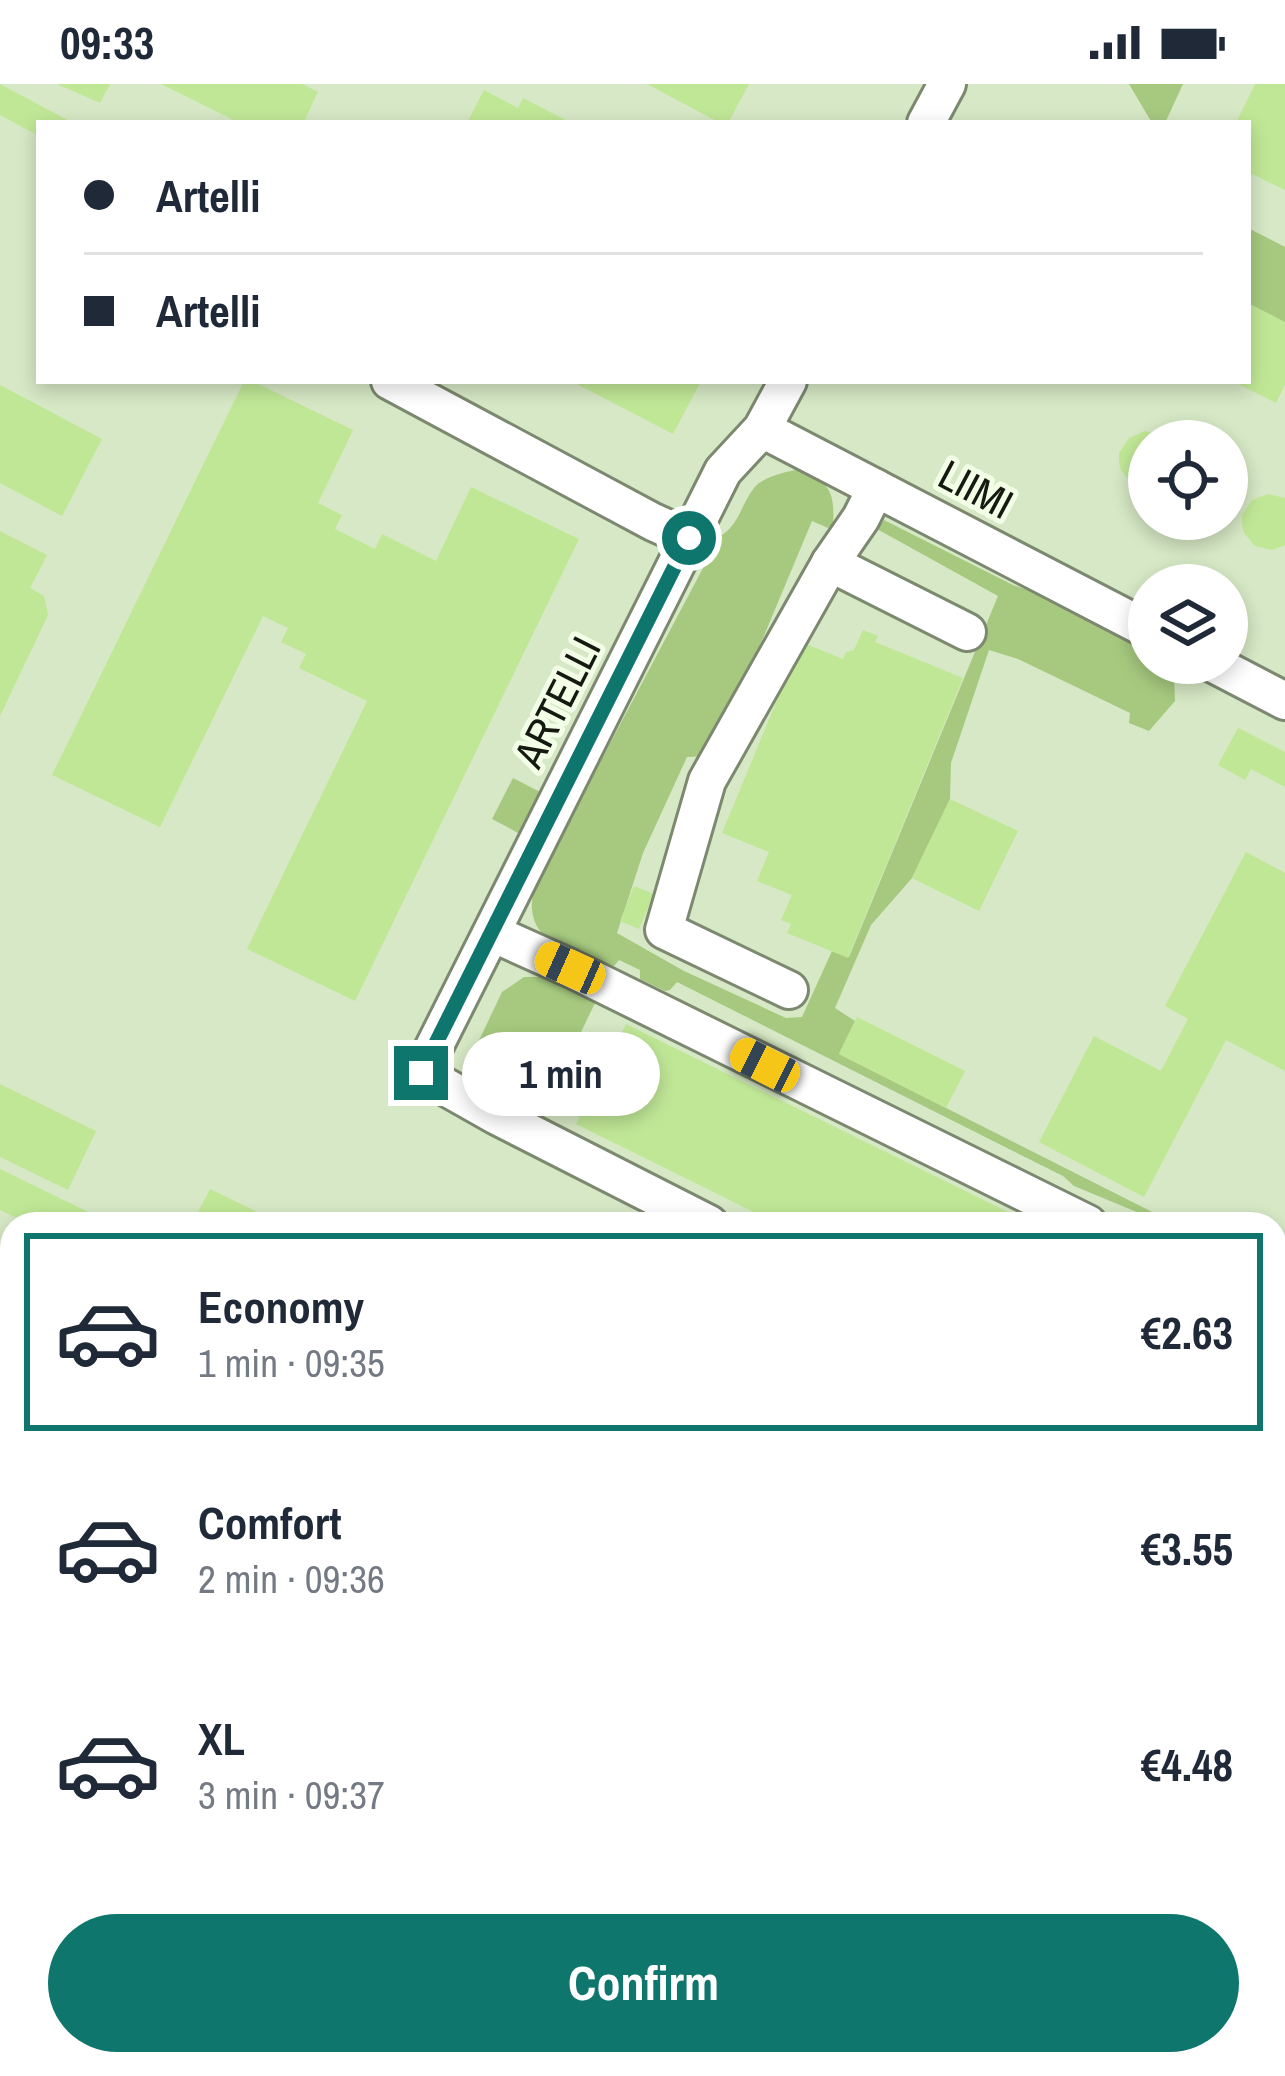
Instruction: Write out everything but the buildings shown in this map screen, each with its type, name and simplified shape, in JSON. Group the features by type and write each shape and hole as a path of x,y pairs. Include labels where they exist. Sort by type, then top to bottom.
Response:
{"street":[{"path":"928,120 947,84"},
{"path":"396,384 689,538"},
{"name":"ARTELLI","path":"685,1212 421,1073 723,471 762,429 786,384"},
{"name":"LIIMI","path":"762,429 1128,619"},
{"path":"788,990 664,930 707,781 876,488"},
{"path":"830,563 967,632"},
{"path":"1248,682 1285,701"},
{"path":"492,933 1064,1212"}],"shaded area":[{"path":"0,84 1285,84 1285,1212 0,1212"}],"green space":[{"path":"1129,84 1183,84 1166,120 1150,120"},
{"path":"1251,230 1285,247 1285,335 1251,318"},
{"path":"800,469 828,490 833,525 828,528 812,521 708,756 687,757 643,853 617,933 684,971 786,1018 802,1017 832,951 849,957 998,596 877,529 884,520 1013,585 1048,597 1128,641 1128,684 1174,684 1175,701 1149,731 1129,723 1130,713 1018,659 989,650 951,763 950,799 912,878 871,925 835,1008 855,1021 839,1054 1152,1212 1137,1212 1074,1186 1063,1176 677,982 665,991 640,979 640,970 619,960 610,971 563,950 540,931 532,902 536,883 720,536 732,527 758,484"},
{"path":"513,778 544,794 522,835 492,819"},
{"path":"524,977 551,977 595,1003 541,1115 535,1116 488,1095 474,1068 473,1053 502,992"}],"route":[{"path":"421,1073 689,538"}]}
